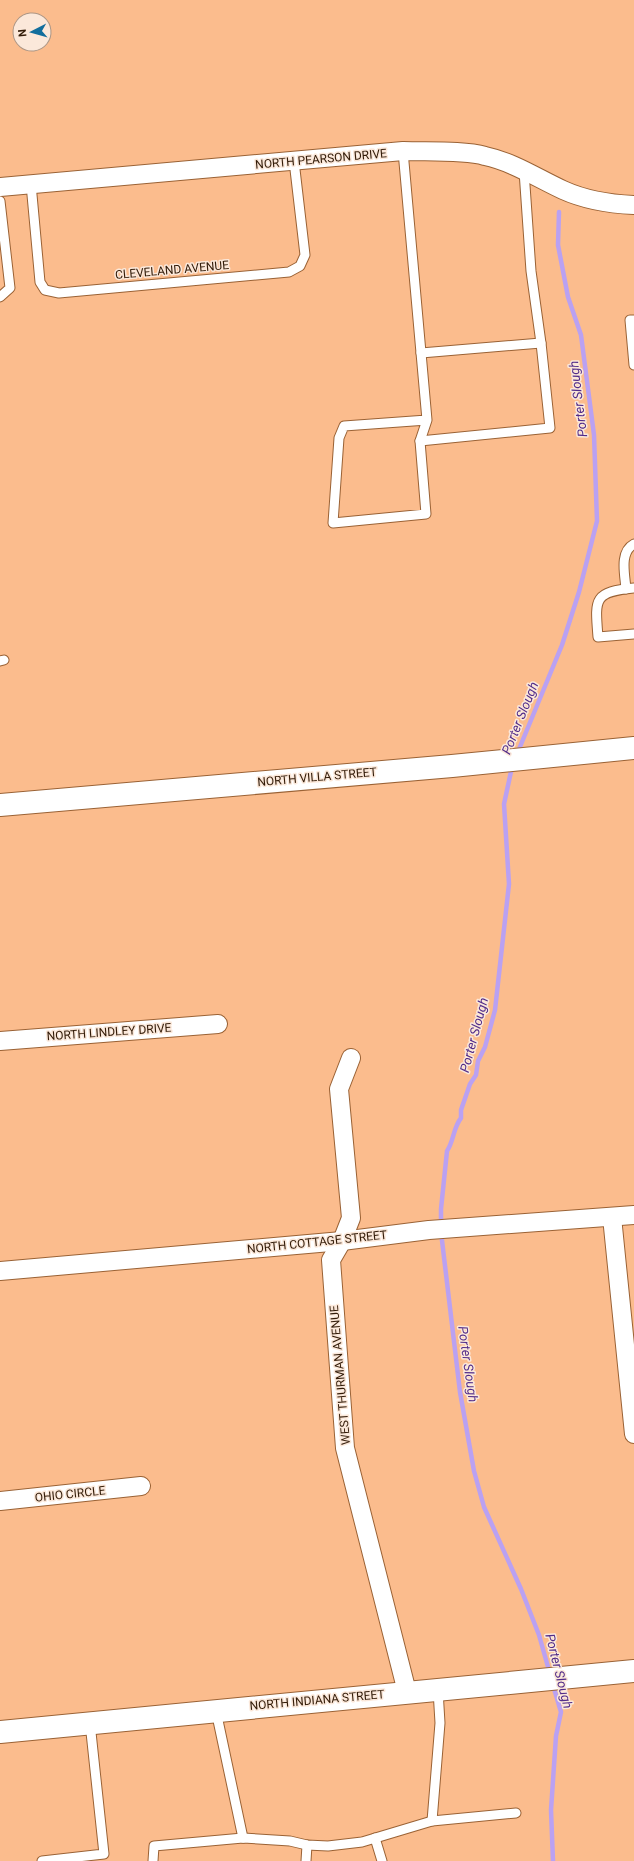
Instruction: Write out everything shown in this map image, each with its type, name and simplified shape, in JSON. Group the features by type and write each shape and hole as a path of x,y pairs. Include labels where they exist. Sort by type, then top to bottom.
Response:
{"main road":[{"name":"NORTH VILLA STREET","path":"0,805 496,762 634,748"},
{"name":"NORTH INDIANA STREET","path":"0,1732 215,1710 634,1671"}],"street":[{"name":"NORTH PEARSON DRIVE","path":"0,187 403,151 485,156 524,170 564,191 609,204 634,205"},
{"name":"NORTH LINDLEY DRIVE","path":"0,1041 218,1024"},
{"name":"WEST THURMAN AVENUE","path":"351,1058 339,1089 351,1218 342,1241 331,1260 345,1448 407,1692"},
{"name":"NORTH COTTAGE STREET","path":"0,1271 342,1241 429,1230 634,1215"},
{"path":"612,1217 634,1434"},
{"name":"OHIO CIRCLE","path":"0,1501 141,1486"}],"lane":[{"path":"403,151 427,420 420,441 426,514 333,523 339,438 344,426 427,420"},
{"name":"CLEVELAND AVENUE","path":"31,184 40,282 45,290 52,292 74,291 289,272 300,266 305,255 294,161"},
{"path":"420,441 550,428 541,343 531,271 524,170"},
{"path":"0,201 10,288 0,297"},
{"path":"634,320 630,320 634,365"},
{"path":"421,353 541,343"},
{"path":"634,544 629,548 625,558 630,588 611,590 606,593 598,603 596,614 598,637 634,634"},
{"path":"432,1821 440,1724 438,1689"},
{"path":"215,1710 243,1838"},
{"path":"42,1861 105,1857 90,1723"},
{"path":"153,1861 154,1846 243,1838 290,1841 307,1845 328,1846 362,1842 432,1821 516,1813"},
{"path":"375,1838 382,1861"},
{"path":"306,1861 307,1845"}],"waterway":[{"name":"Porter Slough","path":"517,754 562,645 579,592 597,521 594,435 581,335 568,297 558,245 559,212"},
{"name":"Porter Slough","path":"441,1224 441,1209 447,1151 456,1126 461,1118 461,1110 470,1084 476,1075 478,1061 485,1047 495,1010 509,884 504,804 512,767"},
{"name":"Porter Slough","path":"441,1232 460,1392 474,1471 484,1507 521,1589 539,1635 550,1674"},
{"name":"Porter Slough","path":"553,1685 561,1712 556,1736 551,1810 553,1861"}]}
